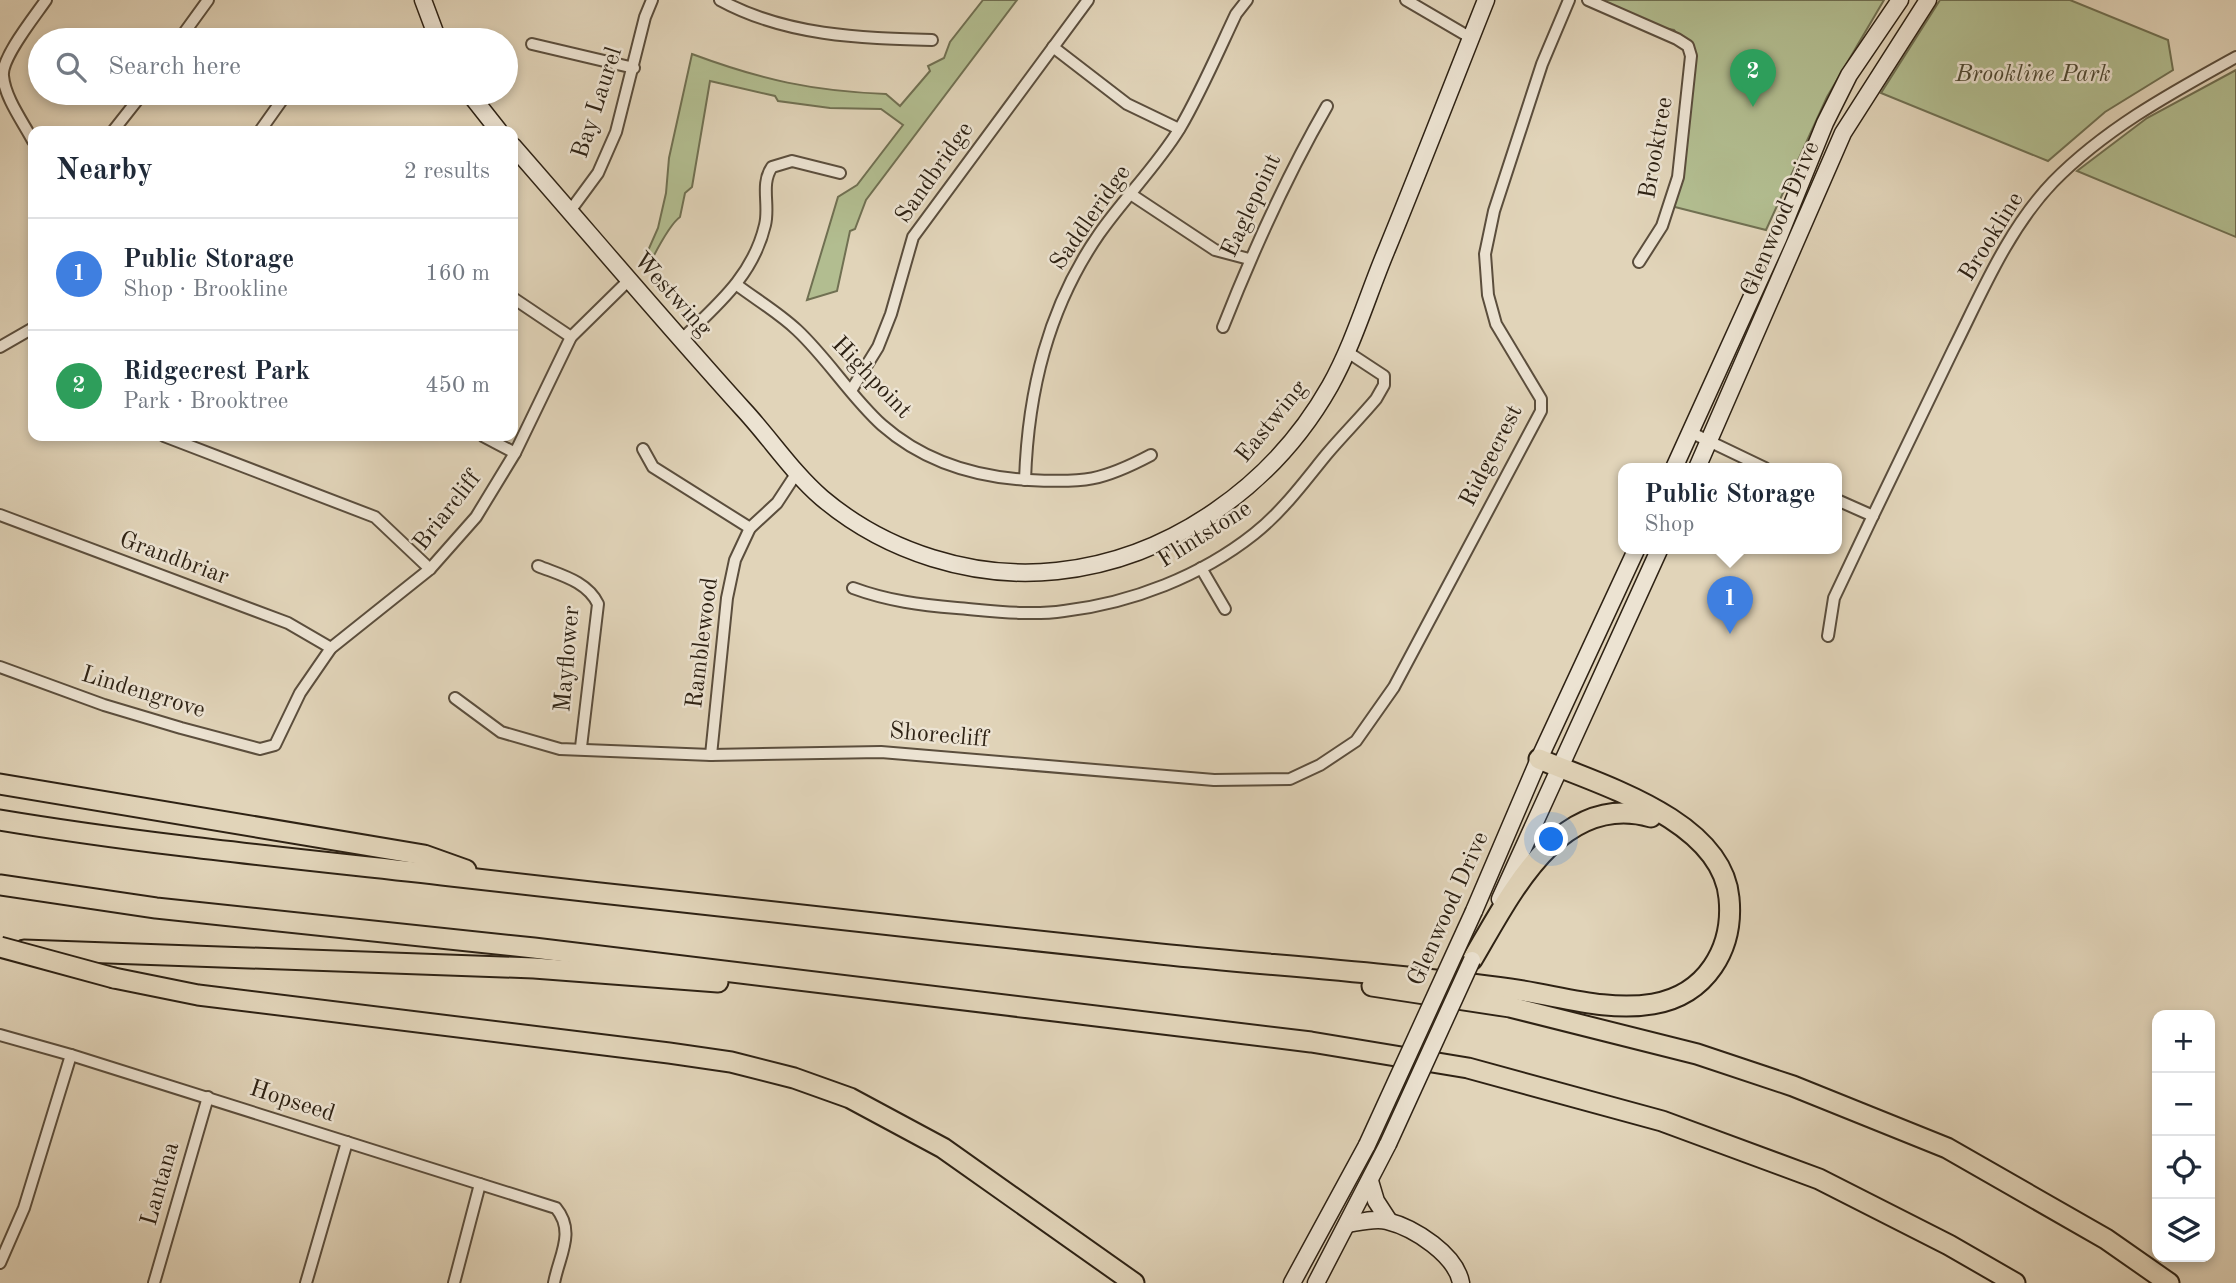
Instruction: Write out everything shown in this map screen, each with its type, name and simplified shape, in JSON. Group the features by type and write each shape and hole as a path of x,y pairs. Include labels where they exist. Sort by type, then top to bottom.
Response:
{"highway":[{"path":"0,820 75,832 503,882 1165,955 1460,983 1623,1006 1654,1004 1676,997 1705,978 1720,959 1727,937 1730,907 1728,885 1720,863 1691,832 1671,817 1539,759"},
{"path":"0,784 424,855 503,882"},
{"path":"1472,960 1497,914 1542,854 1566,830 1588,818 1630,812 1691,832"},
{"path":"0,885 156,908 534,948 1012,1005 1390,1054 1468,1068 1662,1121 1819,1179 1949,1245 2015,1283"},
{"path":"0,948 534,968 1012,1005"},
{"path":"0,948 114,978 198,995 669,1053 731,1062 793,1077 850,1098 921,1135 1134,1283"},
{"path":"1165,955 1510,1007 1697,1054 1793,1086 1947,1148 2106,1239 2169,1283"}],"main road":[{"path":"423,0 434,28"},
{"name":"Eastwing","path":"796,474 822,498 881,537 933,558 986,570 1038,573 1073,569 1142,550 1178,534 1239,494 1272,464 1311,416 1346,351 1486,0"},
{"name":"Glenwood Drive","path":"1676,463 1778,239 1825,122 1849,75 1900,0"},
{"name":"Glenwood Drive","path":"1700,463 1843,133 1928,0"},
{"path":"478,105 495,126"},
{"name":"Westwing","path":"518,152 628,281 771,439 796,474"},
{"name":"Glenwood Drive","path":"1292,1283 1367,1145 1474,911 1539,759 1634,554"},
{"name":"Glenwood Drive","path":"1497,914 1558,767 1657,554"},
{"name":"Glenwood Drive","path":"1316,1283 1388,1144 1472,960"},
{"path":"1370,1181 1377,1201 1389,1221"},
{"path":"1348,1224 1389,1221 1426,1239 1458,1268 1461,1283"},
{"path":"1450,1283 1449,1270 1452,1263"}],"street":[{"path":"28,131 5,86 2,72 46,0"},
{"path":"188,28 208,0"},
{"name":"Bay Laurel","path":"570,211 598,173 616,132 645,17 652,0"},
{"path":"720,0 777,25 850,38 932,40"},
{"name":"Sandbridge","path":"852,389 882,336 914,237 1088,0"},
{"name":"Saddleridge","path":"1025,480 1032,393 1058,310 1100,233 1132,195 1179,129 1236,14 1247,0"},
{"path":"1406,0 1471,38"},
{"name":"Ridgecrest","path":"1394,687 1541,411 1541,399 1496,324 1488,295 1485,254 1494,211 1542,64 1569,0"},
{"name":"Brooktree","path":"1588,0 1677,39 1688,46 1691,56 1678,177 1662,226 1639,262"},
{"path":"532,44 634,68"},
{"path":"1053,47 1127,104 1179,129"},
{"name":"Brookline","path":"1828,636 1834,598 1995,266 2017,228 2052,184 2086,150 2123,123 2236,57"},
{"path":"117,126 134,105"},
{"path":"264,126 278,105"},
{"name":"Eaglepoint","path":"1223,327 1249,259 1301,151 1327,106"},
{"path":"681,340 737,285 760,243 767,218 765,181 772,167 792,161 840,173"},
{"path":"1132,195 1215,250 1249,259"},
{"name":"Briarcliff","path":"275,745 300,693 331,648 430,569 476,517 515,453 571,337 628,281"},
{"name":"Highpoint","path":"737,285 796,329 881,424 916,451 952,467 984,476 1065,482 1102,479 1151,454"},
{"path":"518,301 571,337"},
{"path":"0,346 28,331"},
{"name":"Flintstone","path":"853,588 901,602 992,611 1063,612 1124,599 1164,586 1201,568 1254,534 1286,503 1376,399 1384,385 1384,376 1346,351"},
{"path":"1690,432 1755,463"},
{"path":"177,441 376,517 430,569"},
{"path":"492,441 515,453"},
{"path":"643,449 653,467 750,527"},
{"name":"Ramblewood","path":"711,755 727,598 735,560 750,527 777,503 796,474"},
{"path":"1842,502 1872,516"},
{"name":"Grandbriar","path":"0,516 288,623 331,648"},
{"name":"Mayflower","path":"538,566 582,585 592,592 598,604 582,747"},
{"path":"1201,568 1225,609"},
{"name":"Lindengrove","path":"0,667 104,705 181,728 260,749 275,745"},
{"name":"Shorecliff","path":"455,698 501,732 561,749 582,747 711,755 881,752 1214,780 1290,779 1320,765 1356,741 1394,687"},
{"name":"Hopseed","path":"0,1035 208,1097 556,1208 566,1219 567,1239 554,1283"},
{"path":"0,1263 24,1208 71,1055"},
{"name":"Lantana","path":"154,1283 208,1097"},
{"path":"306,1283 346,1142"},
{"path":"454,1283 480,1184"}],"green space":[{"path":"983,0 1017,0 866,200 855,229 850,231 837,291 807,300 838,197 857,185 903,125 881,109 830,108 778,101 775,96 710,81 692,187 685,193 680,217 667,233 648,267 643,262 658,228 666,193 669,158 692,54 741,71 788,83 886,94 900,106 930,71 928,66 944,58 950,42"},
{"path":"1597,0 1884,0 1827,97 1766,230 1667,205 1680,153 1689,49 1674,30 1657,27"},
{"name":"Brookline Park","path":"1940,0 2070,0 2168,40 2173,70 2105,112 2048,161 1881,93"},
{"name":"Brookline Park","path":"2236,70 2236,237 2077,171 2147,118"}],"place":[{"name":"Ridgecrest Park","path":"1753,107"},
{"name":"Public Storage","path":"1730,634"}]}
